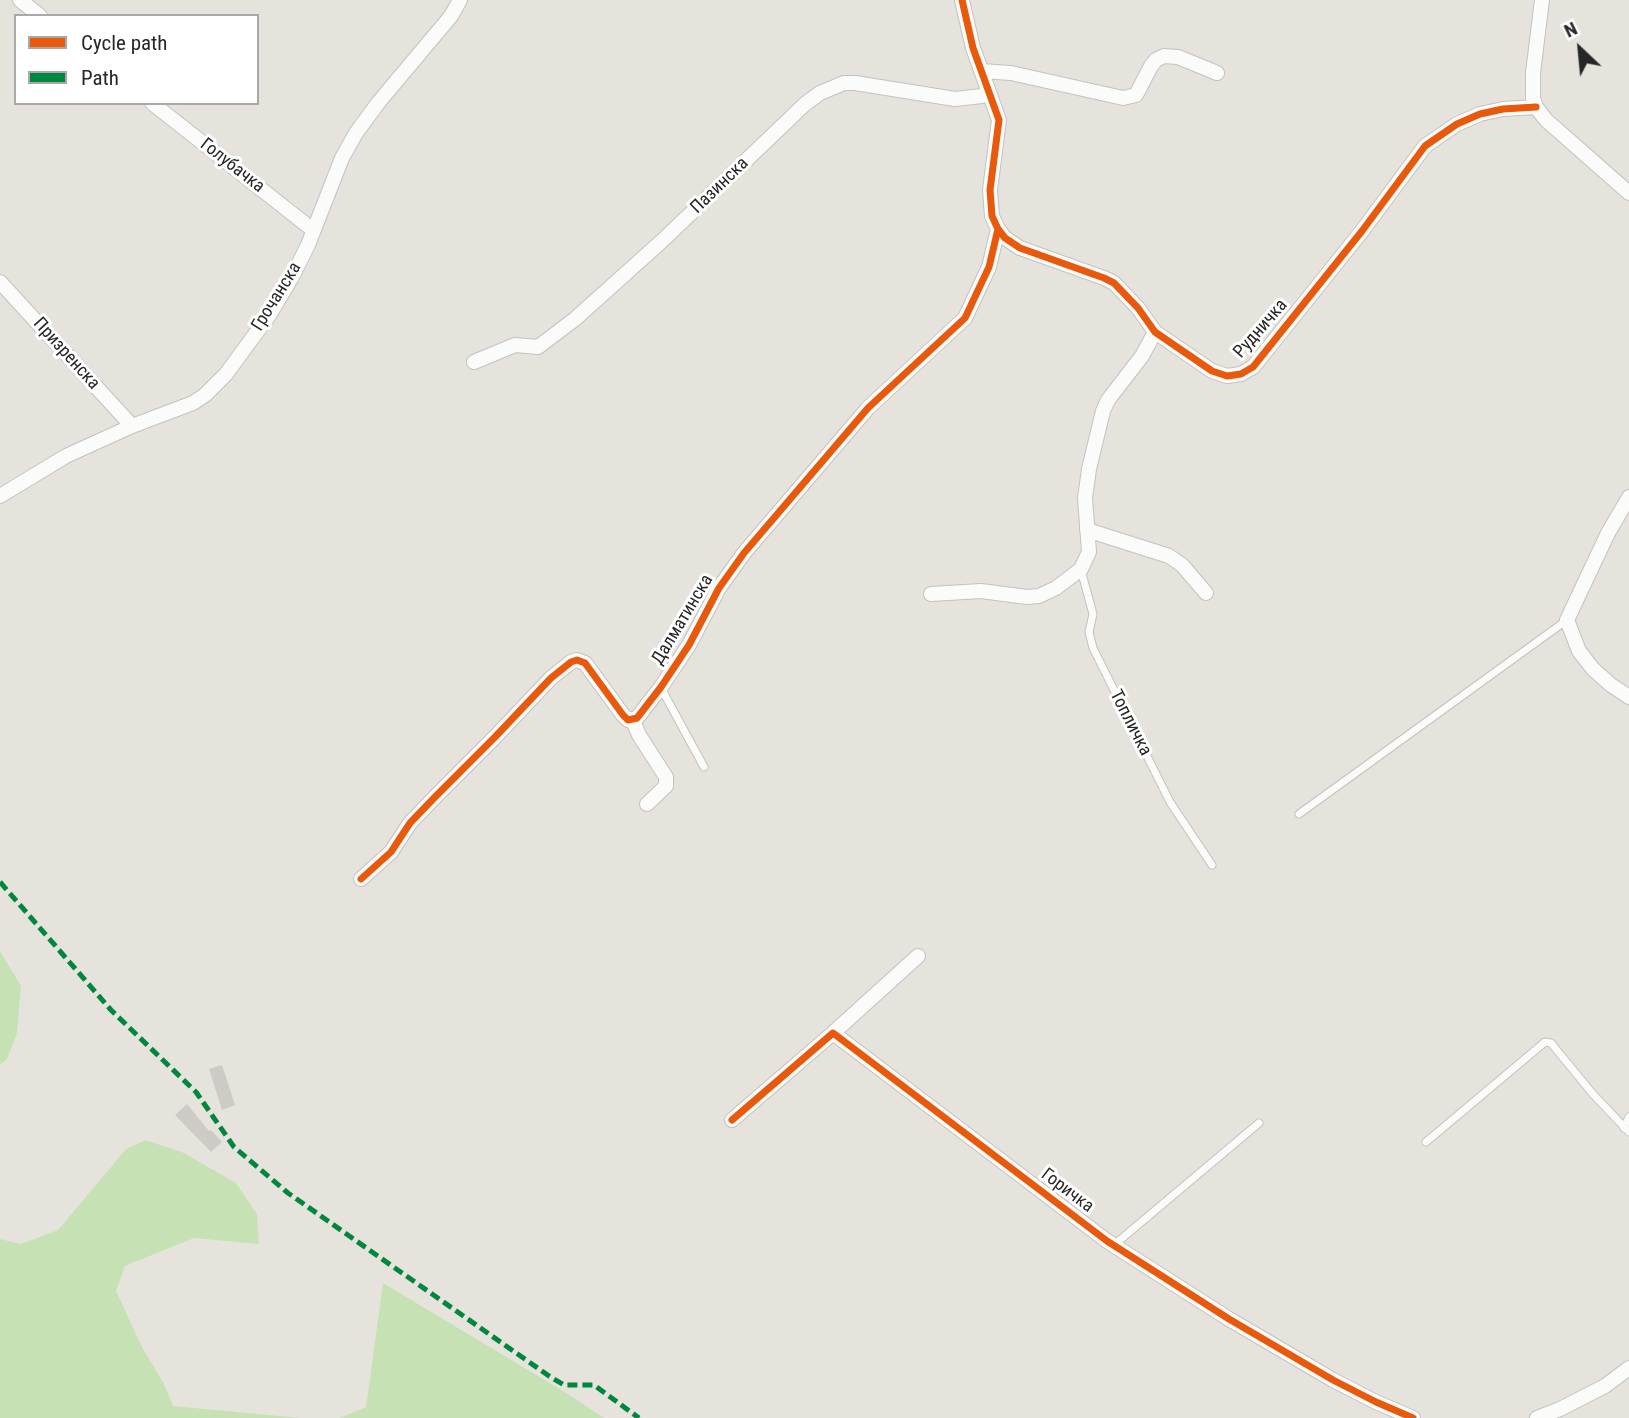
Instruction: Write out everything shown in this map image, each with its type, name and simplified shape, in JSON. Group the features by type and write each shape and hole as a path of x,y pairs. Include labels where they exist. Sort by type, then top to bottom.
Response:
{"street":[{"path":"20,0 38,14"},
{"name":"Грочанска","path":"0,496 66,456 132,426 193,403 226,374 270,314 292,277 342,158 356,133 451,16 460,0"},
{"path":"962,0 981,71 999,120 990,190 992,216 998,229"},
{"path":"1542,0 1534,73 1533,98 1536,107 1546,120 1629,193"},
{"path":"981,71 1011,73 1123,98 1136,95 1151,66 1164,56 1178,57 1217,73"},
{"name":"Пазинска","path":"474,362 515,345 538,347 575,319 820,93 844,83 855,82 955,99 982,96 989,92"},
{"name":"Голубачка","path":"155,105 313,230"},
{"name":"Рудничка","path":"998,229 1005,238 1020,248 1114,284 1133,302 1155,332 1219,374 1234,375 1253,367 1425,146 1457,124 1479,114 1536,107"},
{"name":"Далматинска","path":"633,720 661,687 689,645 719,588 744,553 867,408 965,318 989,267 998,229"},
{"name":"Призренска","path":"0,282 132,426"},
{"name":"Топличка","path":"1081,569 1088,552 1086,498 1089,469 1102,411 1142,356 1155,332"},
{"path":"1629,497 1608,533 1567,620 1579,651 1593,669 1629,696"},
{"path":"1087,530 1170,556 1182,565 1206,593"},
{"path":"931,594 981,591 1039,596 1056,588 1081,569"},
{"path":"361,879 391,852 410,823 551,678 571,662 578,660 585,663 623,715 633,720 639,736 666,777 666,786 647,804"},
{"path":"732,1120 918,956"},
{"name":"Горичка","path":"833,1033 1114,1245 1229,1319 1333,1380 1413,1418"},
{"path":"1537,1418 1605,1386 1629,1368"}],"lane":[{"name":"Топличка","path":"1081,569 1093,614 1089,632 1093,648 1170,802 1212,865"},
{"path":"1298,814 1567,620"},
{"name":"Далматинска","path":"661,687 704,767"},
{"path":"1426,1142 1545,1042 1551,1043 1627,1130"},
{"path":"1627,1130 1629,1117"},
{"path":"1114,1245 1259,1123"}],"green space":[{"path":"0,951 21,986 17,1033 7,1059 0,1065"},
{"path":"145,1140 182,1152 236,1183 257,1214 259,1244 194,1238 125,1266 116,1291 173,1406 301,1418 0,1418 0,1239 21,1244 58,1230 126,1149"},
{"path":"383,1283 604,1418 339,1418 366,1407"}],"building":[{"path":"222,1065 235,1105 222,1110 209,1069"},
{"path":"187,1104 209,1131 222,1142 211,1152 175,1115"}],"marked path":[{"path":"0,882 111,1010 196,1092 234,1147 288,1193 549,1376 564,1385 594,1385 639,1418"}],"cycle path":[{"path":"962,0 973,48 999,120 990,190 992,216 998,229 1005,238 1020,248 1114,283 1138,308 1155,332 1212,371 1227,376 1241,374 1253,367 1362,231 1425,146 1457,124 1480,114 1503,109 1536,107"},
{"path":"361,879 391,852 410,823 435,797 551,678 571,662 577,660 585,663 623,715 628,720 637,718 689,645 719,588 744,553 868,408 965,318 989,267 998,229"},
{"path":"732,1120 833,1033 1107,1241 1229,1319 1333,1380 1413,1418"}]}
